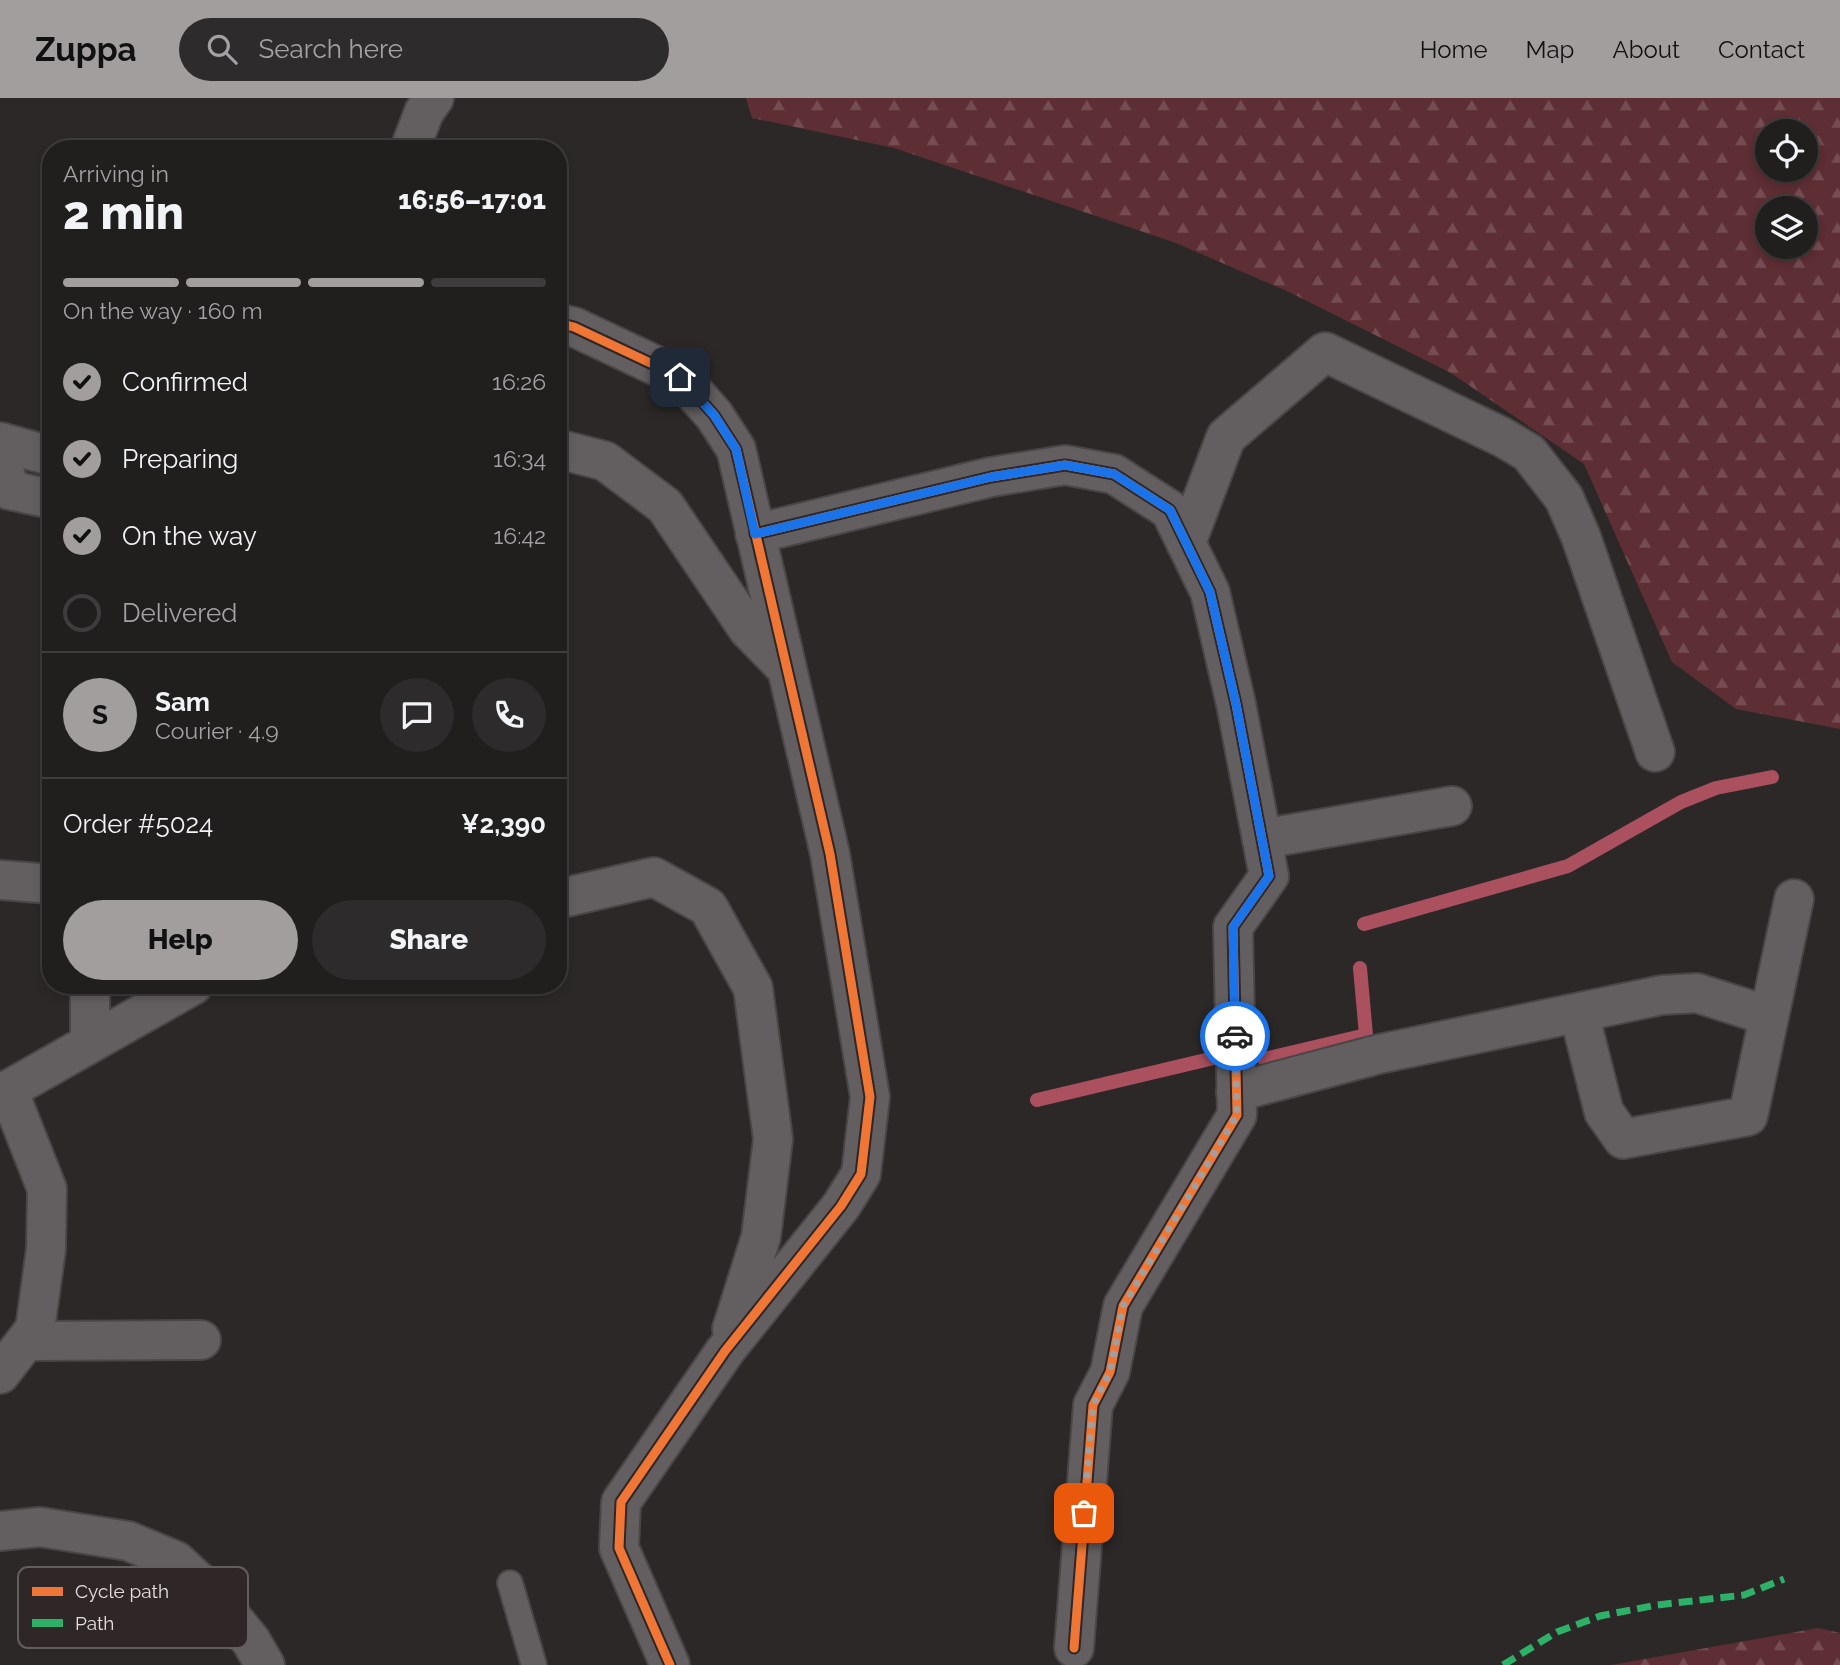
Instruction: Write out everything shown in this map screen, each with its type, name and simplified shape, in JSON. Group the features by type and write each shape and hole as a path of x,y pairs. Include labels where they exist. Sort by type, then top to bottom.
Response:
{"street":[{"path":"413,140 424,111 434,98"},
{"path":"567,325 680,377 714,415 736,449 830,855 870,1097 861,1174 841,1206 725,1351 621,1502 619,1548 670,1665"},
{"path":"1186,543 1226,437 1325,352 1502,437 1529,453 1564,498 1581,537 1656,752"},
{"path":"0,442 42,454"},
{"path":"0,451 9,490 42,497"},
{"path":"567,451 605,461 665,506 748,629 786,668"},
{"path":"755,534 991,477 1065,465 1114,474 1170,510 1210,592 1236,704 1269,876 1233,927 1237,1115 1123,1306 1110,1372 1093,1405 1074,1648"},
{"path":"1262,839 1452,806"},
{"path":"567,897 654,877 708,907 753,988 773,1139 761,1237 725,1351"},
{"path":"0,880 42,883"},
{"path":"1579,1013 1604,1112 1623,1139 1748,1116 1794,899"},
{"path":"1236,1092 1379,1054 1662,995 1697,993 1769,1016"},
{"path":"90,994 90,1043"},
{"path":"0,1374 35,1329 46,1249 47,1189 4,1091 177,994"},
{"path":"26,1341 201,1340"},
{"path":"0,1531 40,1527 128,1541 176,1561 182,1567"},
{"path":"248,1637 265,1665"}],"lane":[{"path":"510,1583 534,1665"}],"green space":[{"path":"746,98 1840,98 1840,729 1736,709 1672,662 1584,464 1451,373 1289,292 1176,243 894,148 752,118"},
{"path":"1818,1628 1840,1633 1840,1665 1611,1665"}],"waterway":[{"path":"1364,924 1568,866 1681,802 1716,788 1772,777"},
{"path":"1264,1059 1366,1035 1360,968"},
{"path":"1037,1100 1214,1058"}],"marked path":[{"path":"1503,1665 1557,1632 1600,1616 1657,1605 1744,1595 1784,1579"}],"cycle path":[{"path":"567,325 680,377 714,415 736,449 830,854 870,1097 861,1174 841,1206 725,1351 621,1502 619,1548 670,1665"},
{"path":"755,534 991,477 1065,465 1114,474 1170,510 1210,592 1236,704 1269,876 1233,927 1237,1115 1123,1306 1110,1372 1093,1405 1074,1648"}],"way so far":[{"path":"1084,1513 1093,1405 1110,1372 1123,1306 1237,1115 1235,1036"}],"route":[{"path":"680,377 714,415 736,449 755,534 991,477 1065,465 1114,474 1170,510 1210,592 1236,704 1269,876 1233,927 1235,1036"}]}
